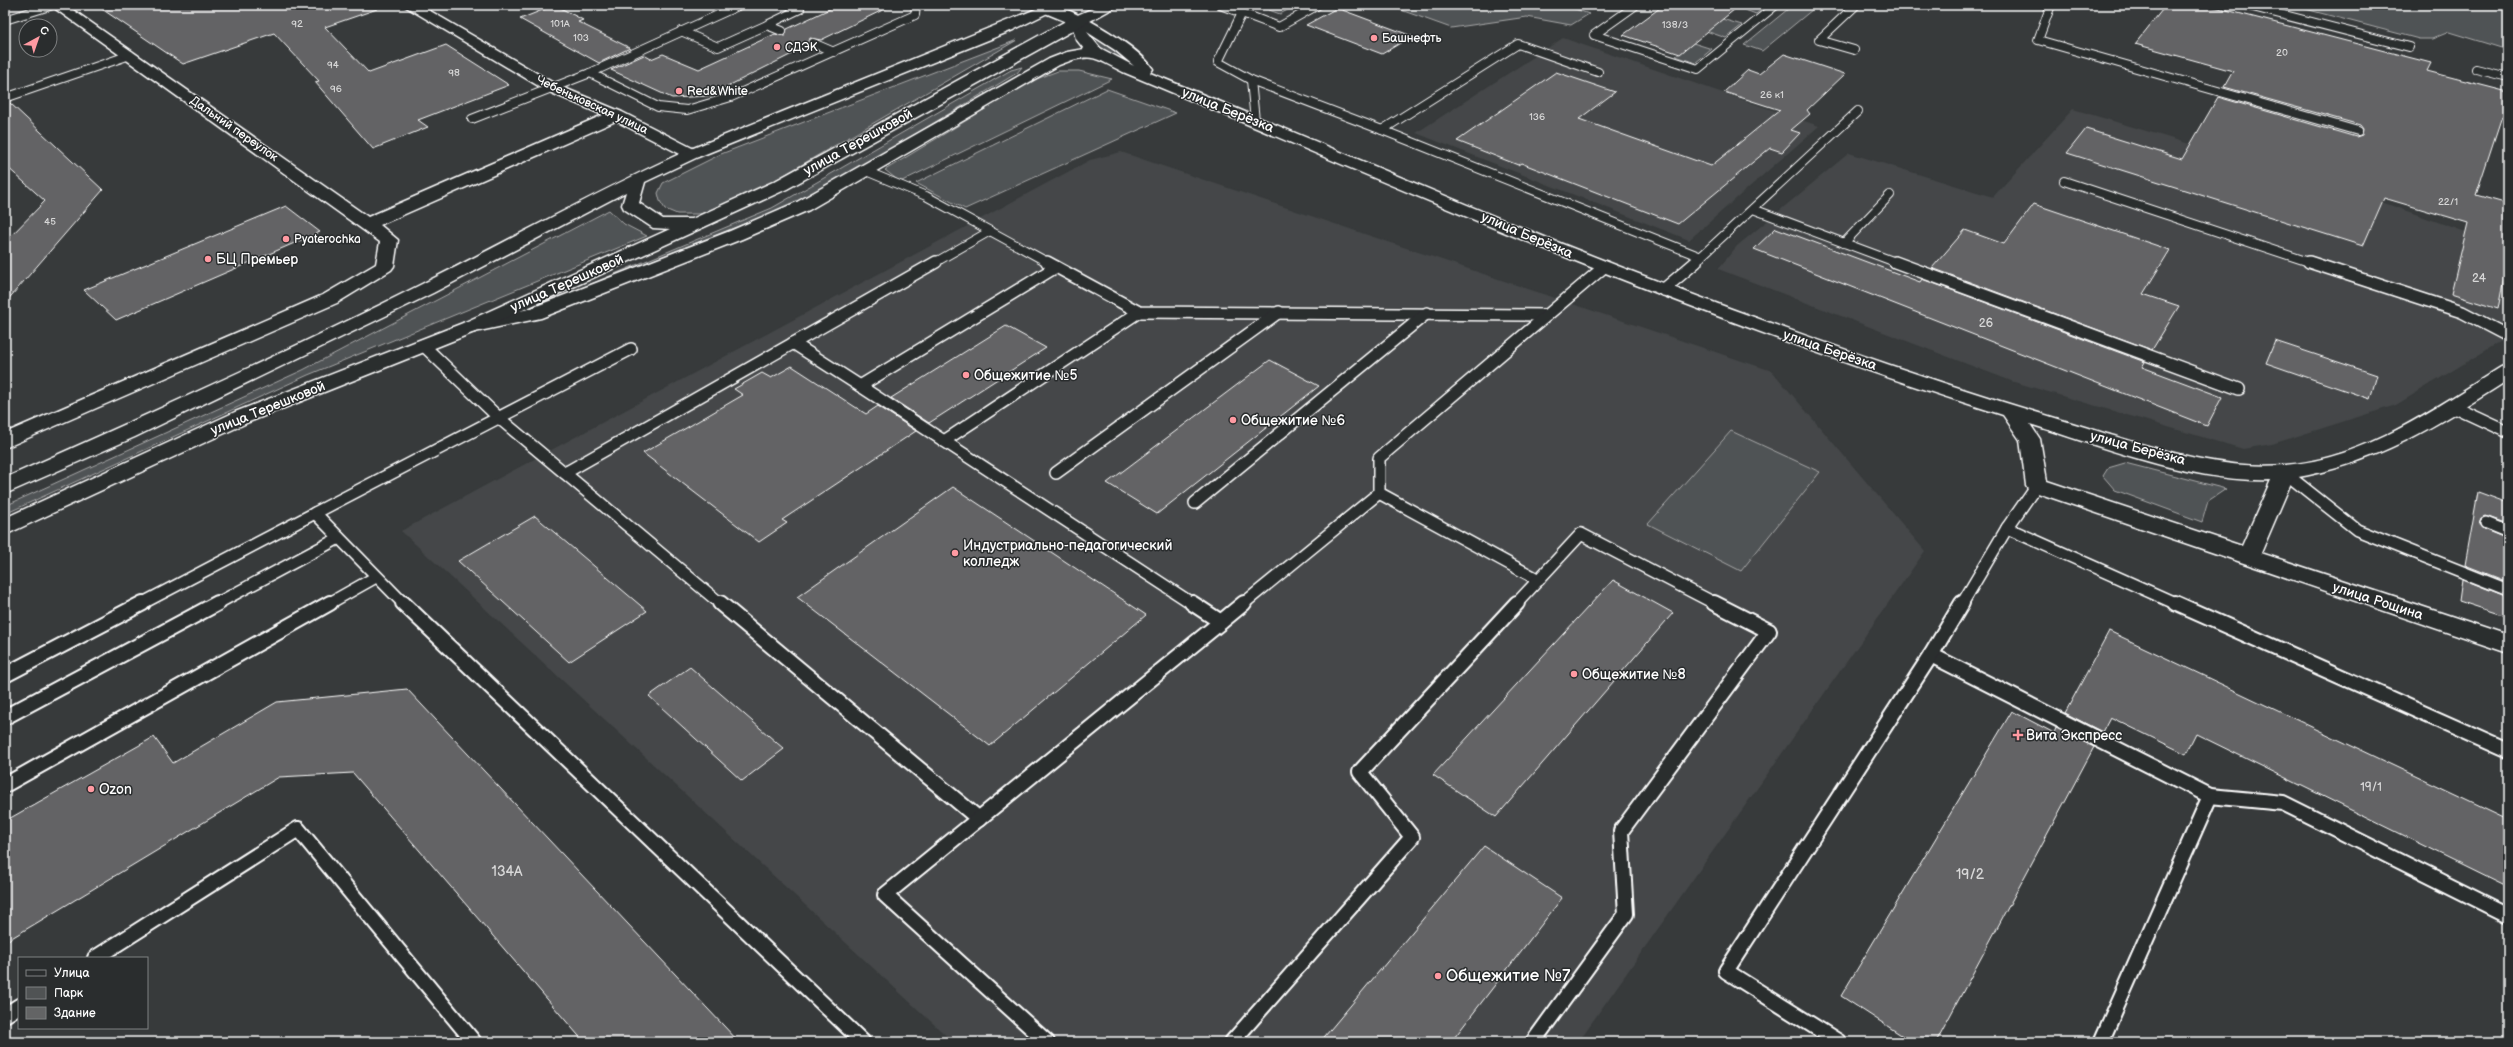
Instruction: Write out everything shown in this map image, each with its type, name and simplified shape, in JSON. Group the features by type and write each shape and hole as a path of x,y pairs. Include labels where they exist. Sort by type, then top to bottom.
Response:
{"main road":[{"name":"Дальний переулок","path":"5,441 330,299 385,266 389,240 130,54 57,5"},
{"name":"Чебеньковская улица","path":"410,5 552,88 616,115 692,154"},
{"name":"улица Терешковой","path":"5,527 242,417 470,327 781,186 1078,20 1112,5"},
{"name":"улица Берёзка","path":"1048,6 1078,20 1110,38 1160,82"},
{"path":"5,487 135,429 427,289 638,178 692,154 1048,6"},
{"name":"улица Берёзка","path":"1078,20 1079,33 1085,43 1096,52 1128,69 1604,267 1662,290 1817,346 2010,411 2171,458 2218,468 2285,473 2316,468 2364,453 2408,434 2508,370"},
{"path":"470,327 534,314 736,236 803,206 1054,62 1072,55 1096,52"},
{"path":"368,224 616,115"},
{"path":"638,178 630,205 659,224 699,224"},
{"path":"2010,411 2030,439 2037,485"},
{"path":"2248,557 2285,473"},
{"name":"улица Рощина","path":"2037,485 2508,644"}],"lane":[{"path":"5,20 53,5"},
{"path":"472,119 590,73 740,5"},
{"path":"680,31 718,47 800,9 790,5"},
{"path":"590,73 658,107 687,110 731,96 834,52 915,15 916,5"},
{"path":"1220,5 1279,27 1318,5"},
{"path":"1636,5 1594,35 1698,69 1776,5"},
{"path":"1854,50 1819,40 1856,5"},
{"path":"2051,5 2038,40 2358,131"},
{"path":"2245,5 2409,47"},
{"path":"1242,13 1218,62 1251,80 1382,130 1701,257"},
{"path":"767,25 782,31"},
{"path":"813,44 834,52"},
{"path":"1382,130 1518,44 1598,72"},
{"path":"5,98 130,54"},
{"path":"2476,69 2508,77"},
{"path":"1251,80 1255,121"},
{"path":"1662,290 1701,257 1858,111"},
{"path":"866,171 926,196 1139,312 1547,315"},
{"path":"2064,181 2462,312 2508,336"},
{"path":"1844,242 1890,195"},
{"path":"1753,209 2239,389"},
{"path":"565,473 990,231"},
{"path":"860,386 1056,267"},
{"path":"1379,493 1379,458 1604,267"},
{"path":"944,441 1139,312"},
{"path":"1056,473 1280,312"},
{"path":"1195,503 1427,313"},
{"path":"793,343 1220,622"},
{"path":"423,346 499,418 979,819"},
{"path":"5,675 631,349"},
{"path":"2452,406 2508,432"},
{"path":"2285,473 2357,530 2508,590"},
{"path":"1839,1042 1726,970 1931,655 2007,528 2037,485"},
{"path":"1379,493 1539,580"},
{"path":"1047,1042 885,895 1379,493"},
{"path":"315,514 376,577 863,1042"},
{"path":"2486,523 2508,532"},
{"path":"2007,528 2508,751"},
{"path":"1232,1042 1412,837 1360,772 1581,534 1769,631 1621,831 1626,914 1533,1042"},
{"path":"5,717 339,538"},
{"path":"5,785 376,577"},
{"path":"1931,655 2210,796 2283,803 2508,915"},
{"path":"2101,1042 2210,796"},
{"path":"97,957 298,829 474,1042"},
{"path":"5,1015 18,1007"}],"shaded area":[{"path":"1563,38 1819,126 1689,240 1416,133"},
{"path":"2073,109 2373,199 2508,247 2508,337 2396,405 2272,444 2243,449 2014,382 1718,269 1737,246 1849,153 1993,197"},
{"path":"1121,152 1772,371 1925,551 1578,1042 953,1042 401,531 1090,160"}],"green space":[{"path":"1255,5 1297,5 1280,14"},
{"path":"1387,5 1564,5 1589,14 1571,25 1527,17 1451,28"},
{"path":"1740,5 1767,5 1756,14 1737,7"},
{"path":"1793,5 1818,5 1762,51 1744,45"},
{"path":"2290,5 2508,5 2508,50 2449,32 2432,39 2419,39"},
{"path":"1722,19 1742,25 1726,38 1706,31"},
{"path":"1094,37 1136,66 1133,67 1087,39"},
{"path":"1017,40 770,183 725,205 700,214 677,214 665,209 660,201 658,193 663,183 721,154"},
{"path":"1693,43 1712,49 1695,63 1676,56"},
{"path":"1022,67 1017,73 824,189 776,211 538,306 772,208 1011,70"},
{"path":"1058,71 1079,71 1112,79 900,182 885,170 1031,81"},
{"path":"1107,89 1176,113 965,209 916,183"},
{"path":"609,210 624,224 647,236 308,375 5,514 5,506 303,370"},
{"path":"1731,431 1820,472 1741,571 1648,524"},
{"path":"2125,463 2226,489 2208,501 2202,522 2115,490 2103,476 2108,468"}],"building":[{"path":"96,5 376,5 377,9 325,27 369,73 446,45 509,85 418,120 428,127 373,149 315,82 319,81 274,33 183,64"},
{"path":"555,5 583,20 578,22 630,48 599,63 520,19"},
{"path":"838,5 893,5 821,40 810,38 808,46 708,96 672,98 611,70 644,55 651,59 663,54 699,69 775,34 785,36 787,29"},
{"path":"1664,5 1740,5 1680,54 1623,35"},
{"path":"2166,5 2207,5 2431,63 2427,71 2508,92 2508,117 2502,116 2476,195 2508,204 2508,257 2498,309 2451,294 2468,223 2384,198 2363,246 2067,153 2086,129 2182,159 2218,97 2356,137 2362,135 2363,129 2360,125 2224,87 2233,71 2135,44"},
{"name":"Башнефть","path":"1337,8 1412,36 1382,54 1306,25"},
{"path":"1784,54 1845,74 1807,110 1810,114 1791,130 1800,133 1782,152 1770,148 1678,224 1521,163 1518,165 1457,141 1556,72 1615,92 1579,119 1711,166 1780,110 1724,92 1748,70 1759,74"},
{"path":"10,103 103,190 5,303 5,242 45,201 5,165 5,104"},
{"path":"2034,204 2170,250 2143,294 2179,306 2152,350 1932,268 1965,230 2004,244"},
{"name":"БЦ Премьер","path":"286,206 320,232 116,320 84,290"},
{"path":"1776,228 1920,282 1922,279 2145,362 2142,367 2222,397 2207,426 1754,249"},
{"name":"Общежитие №5","path":"1006,326 1046,348 929,423 891,398"},
{"path":"2275,341 2377,375 2370,399 2266,363"},
{"name":"Общежитие №6","path":"1270,360 1319,386 1157,514 1107,483"},
{"path":"792,366 866,414 878,406 916,431 782,520 787,523 759,542 643,453 743,395 734,389 762,373 771,378"},
{"name":"Индустриально-педагогический колледж","path":"953,487 1146,615 990,746 797,597"},
{"path":"2478,492 2508,503 2508,524 2485,516 2481,518 2479,524 2483,529 2508,539 2508,582 2465,565"},
{"path":"535,516 647,611 569,662 458,561"},
{"path":"2462,579 2508,597 2508,617 2459,601"},
{"name":"Общежитие №8","path":"1613,580 1673,613 1496,817 1433,775"},
{"path":"2109,631 2508,820 2508,887 2196,734 2186,754 2110,717 2102,732 2065,713"},
{"path":"690,667 784,749 742,781 649,696"},
{"path":"407,689 739,1042 584,1042 353,773 279,777 5,942 5,821 154,737 173,763 277,702"},
{"path":"2012,711 2054,733 2056,728 2094,747 1936,1042 1912,1042 1841,996"},
{"name":"Общежитие №7","path":"1484,846 1562,898 1451,1042 1320,1042"}],"place":[{"name":"Башнефть","path":"1374,38"},
{"name":"СДЭК","path":"777,47"},
{"name":"Red&White","path":"679,91"},
{"name":"Pyaterochka","path":"286,239"},
{"name":"БЦ Премьер","path":"208,259"},
{"name":"Общежитие №5","path":"966,375"},
{"name":"Общежитие №6","path":"1233,420"},
{"name":"Индустриально-педагогический колледж","path":"955,553"},
{"name":"Общежитие №8","path":"1574,674"},
{"name":"Вита Экспресс","path":"2018,735"},
{"name":"Ozon","path":"91,789"},
{"name":"Общежитие №7","path":"1438,976"}]}
